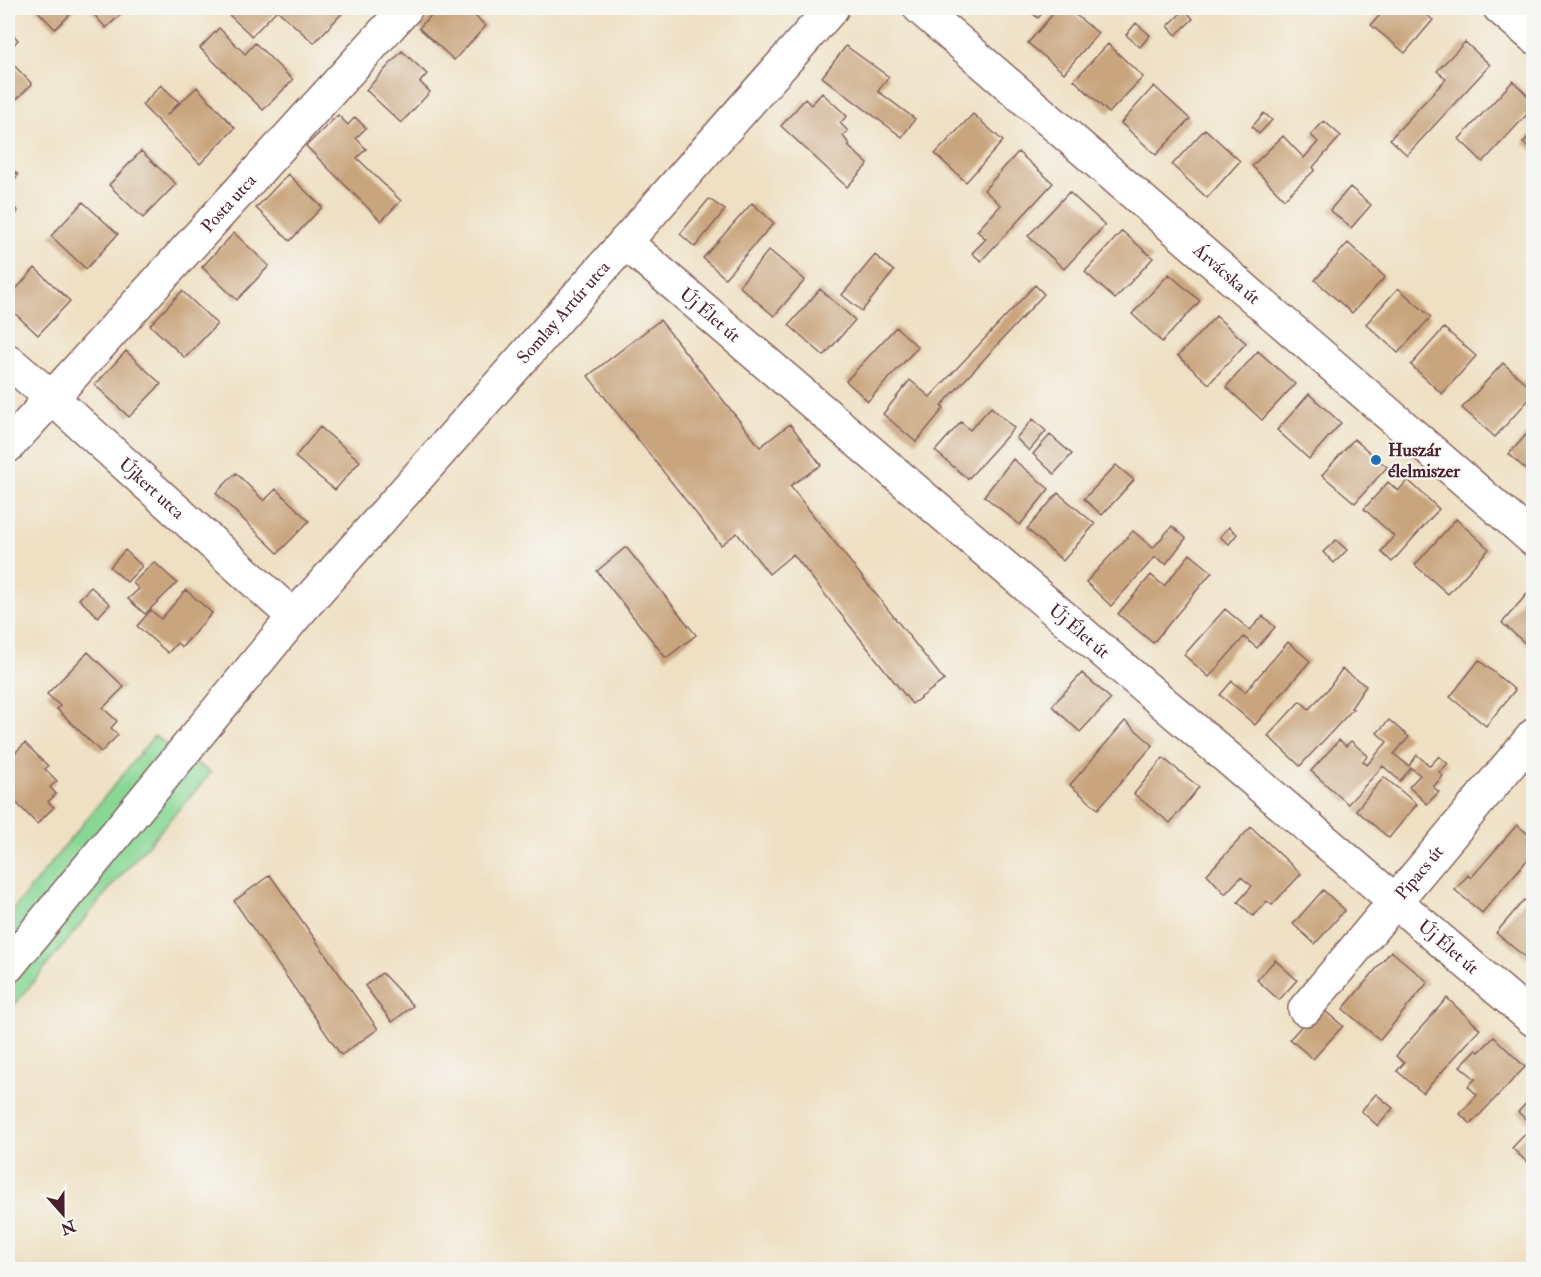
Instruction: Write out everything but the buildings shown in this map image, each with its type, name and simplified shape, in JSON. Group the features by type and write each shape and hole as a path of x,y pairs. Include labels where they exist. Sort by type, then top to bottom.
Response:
{"street":[{"name":"Posta utca","path":"8,446 406,8"},
{"name":"Somlay Artúr utca","path":"8,966 294,617 832,8"},
{"name":"Árvácska út","path":"920,8 1533,540"},
{"path":"1500,8 1533,37"},
{"name":"Új Élet út","path":"625,242 1533,1020"},
{"name":"Újkert utca","path":"8,361 294,617"},
{"name":"Pipacs út","path":"1305,1009 1533,735"}],"green space":[{"path":"154,736 211,773 111,887 8,1013 8,916"}],"place":[{"name":"Huszár élelmiszer","path":"1376,460"}]}
